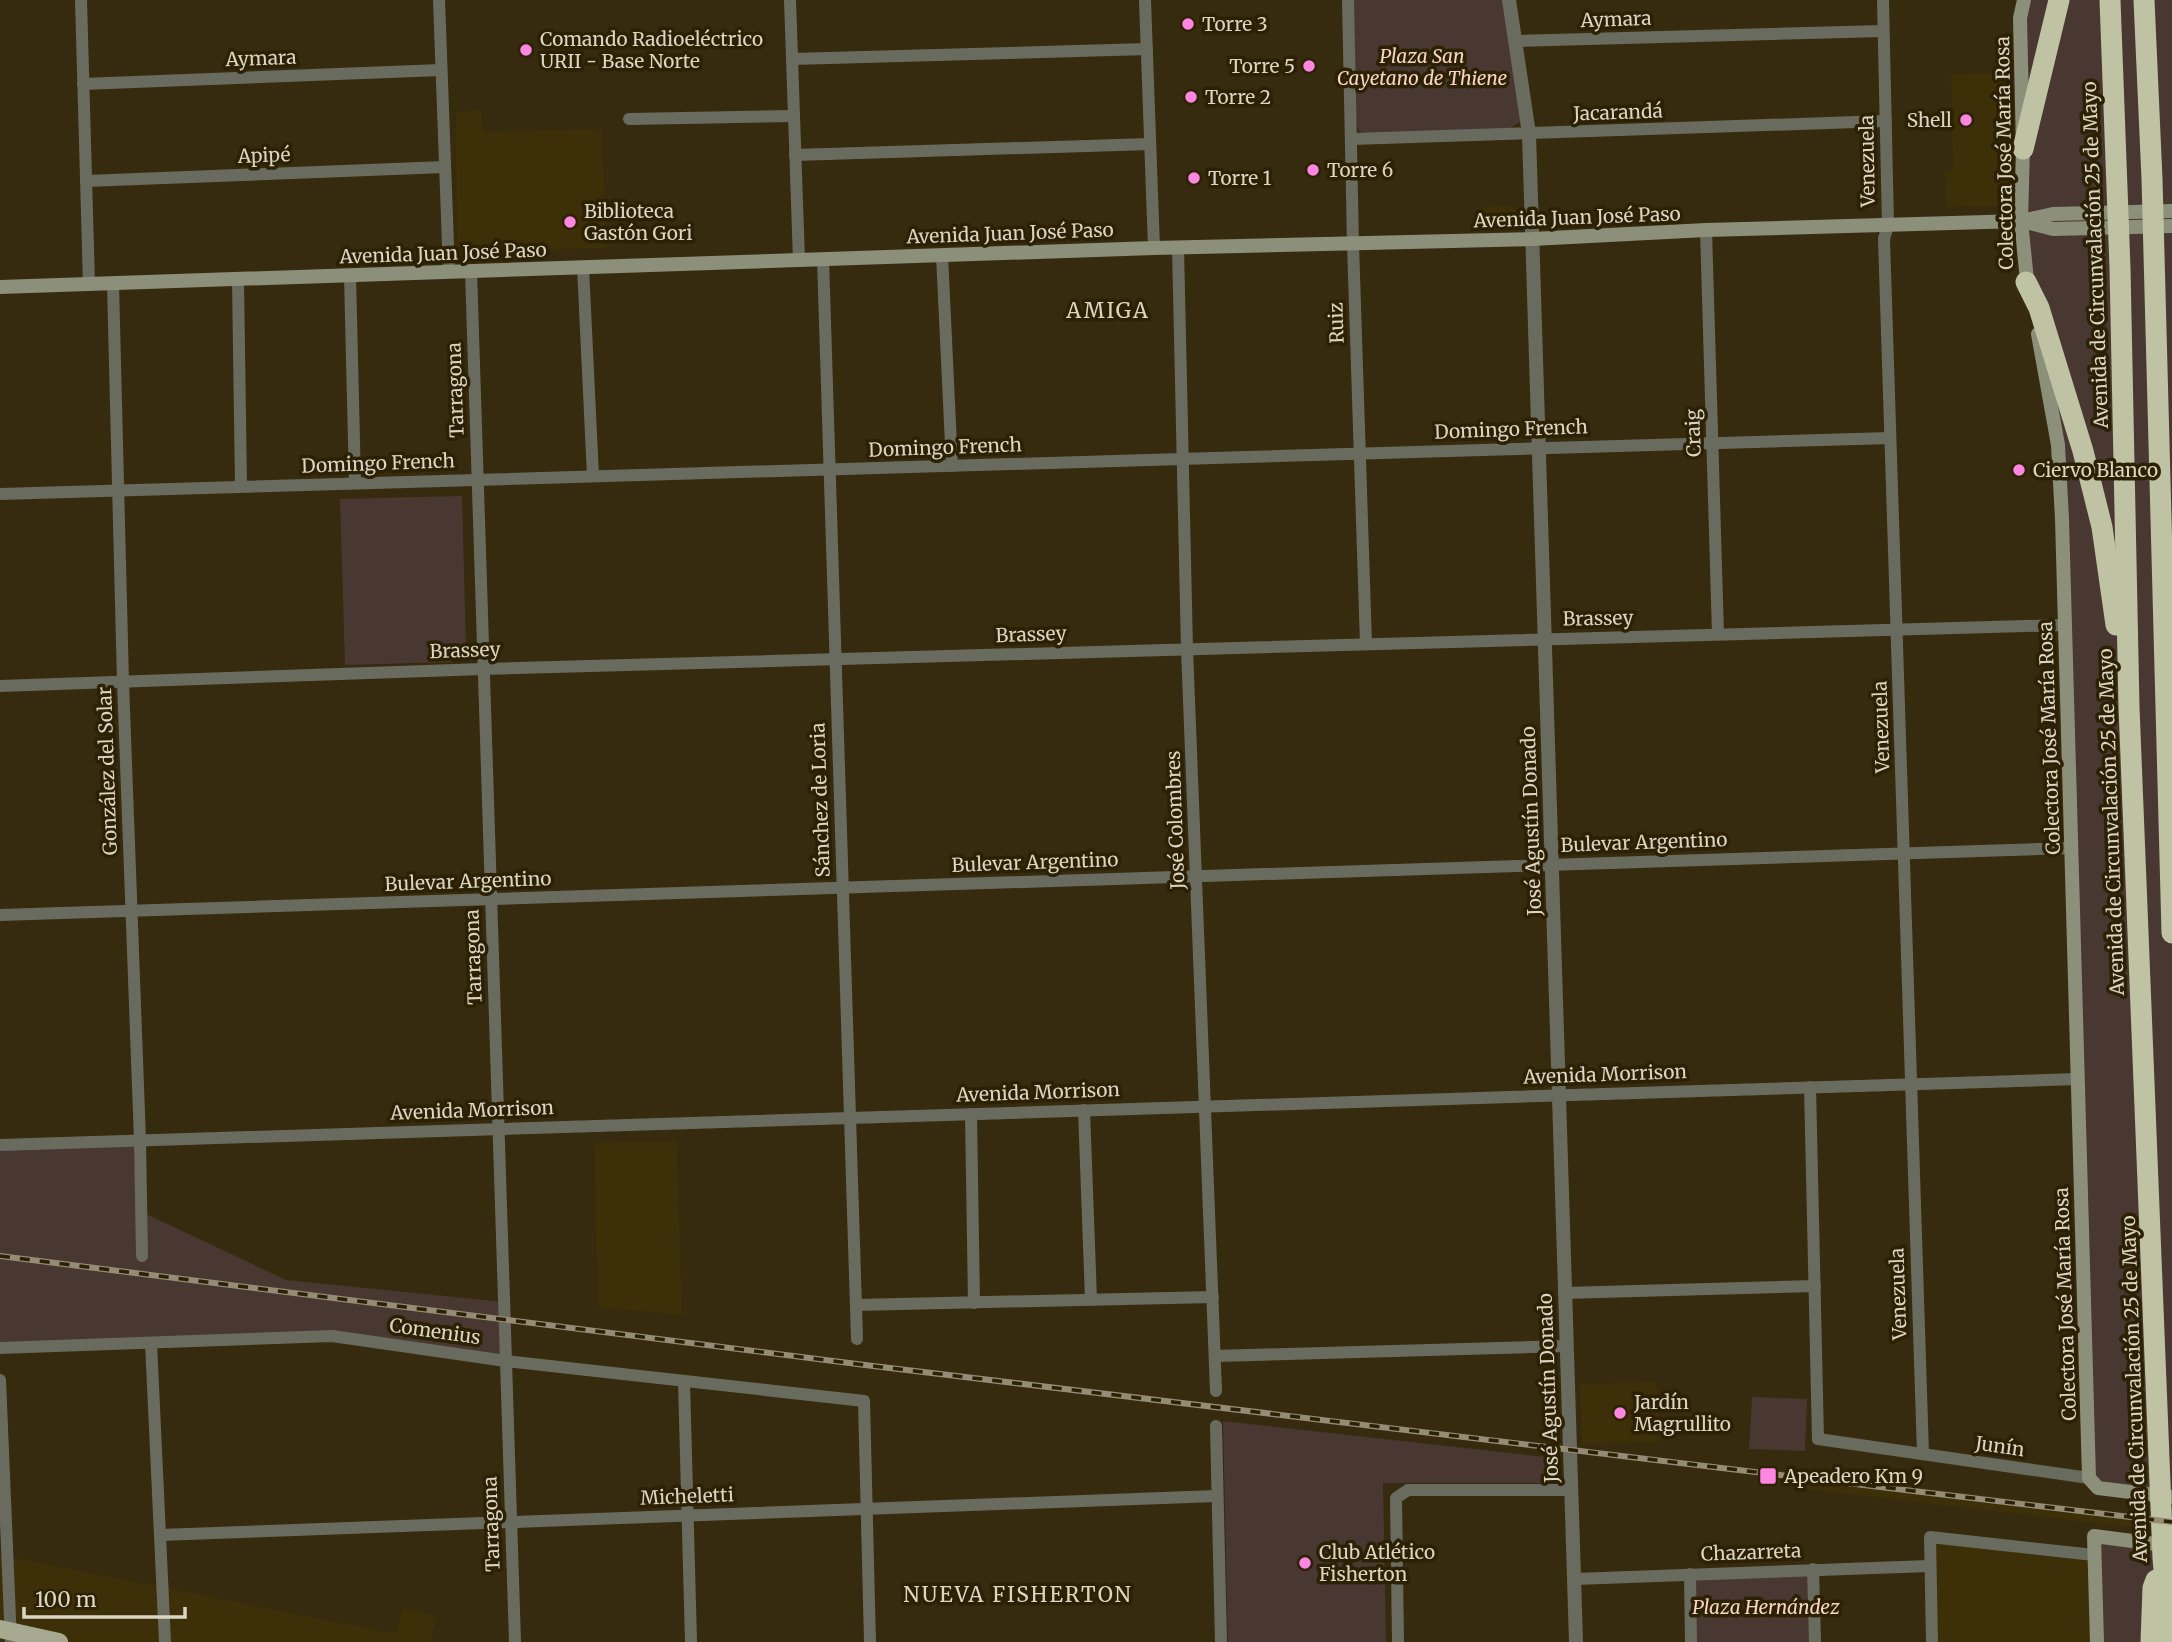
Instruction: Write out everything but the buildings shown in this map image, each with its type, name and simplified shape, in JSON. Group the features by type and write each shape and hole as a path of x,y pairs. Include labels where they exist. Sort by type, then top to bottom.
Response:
{"highway":[{"path":"2023,149 2059,0"},
{"name":"Avenida de Circunvalación 25 de Mayo","path":"2110,0 2120,268 2129,707 2160,1475 2167,1552 2170,1642"},
{"path":"2144,0 2152,179 2152,268 2172,933"},
{"path":"2026,282 2039,307 2047,332 2083,451 2102,527 2129,707"},
{"path":"2167,769 2172,698"},
{"path":"2151,1642 2154,1588 2167,1552"}],"main road":[{"name":"Colectora José María Rosa","path":"2024,0 2020,18 2023,149 2021,220 2026,282 2048,382 2058,445 2090,1478"},
{"name":"Avenida Juan José Paso","path":"0,287 1154,248 1532,239 1706,230 2021,220 2053,214 2172,211"},
{"name":"Avenida Juan José Paso","path":"2021,220 2053,229 2172,226"},
{"name":"Junín","path":"2090,1478 2098,1488 2172,1497"},
{"path":"2097,1642 2094,1536 2167,1552"},
{"path":"7,1634 59,1642"}],"street":[{"path":"81,0 89,284"},
{"path":"439,0 449,272"},
{"path":"790,0 799,260"},
{"path":"1145,0 1154,248"},
{"name":"Ruiz","path":"1348,0 1366,644"},
{"name":"José Agustín Donado","path":"1509,0 1529,134 1576,1642"},
{"name":"Venezuela","path":"1883,0 1888,225 1884,239 1923,1454"},
{"name":"Aymara","path":"1517,41 1884,31"},
{"path":"792,59 1147,49"},
{"name":"Aymara","path":"83,84 441,70"},
{"path":"629,120 794,116"},
{"name":"Jacarandá","path":"1352,139 1886,121"},
{"path":"795,155 1150,144"},
{"name":"Apipé","path":"86,181 445,167"},
{"name":"Craig","path":"1706,230 1718,634"},
{"name":"José Colombres","path":"1178,248 1188,649 1216,1391"},
{"path":"942,255 952,466"},
{"name":"Sánchez de Loria","path":"823,259 857,1339"},
{"path":"583,267 593,476"},
{"name":"Tarragona","path":"471,271 515,1642"},
{"path":"350,276 355,483"},
{"path":"238,279 241,486"},
{"name":"González del Solar","path":"113,284 142,1256"},
{"name":"Domingo French","path":"0,494 1890,438"},
{"name":"Brassey","path":"0,685 2064,625"},
{"name":"Bulevar Argentino","path":"0,915 2071,848"},
{"name":"Avenida Morrison","path":"0,1145 2078,1079"},
{"path":"1564,1293 1815,1286 1810,1087"},
{"path":"1084,1110 1091,1299"},
{"path":"971,1114 974,1303"},
{"name":"Junín","path":"1815,1286 1818,1439 2090,1478"},
{"path":"856,1305 1213,1297"},
{"name":"Comenius","path":"0,1348 332,1336 506,1361 863,1401 867,1508"},
{"path":"151,1343 165,1642"},
{"path":"1215,1356 1566,1346"},
{"path":"0,1380 7,1634"},
{"path":"684,1381 691,1642"},
{"path":"1216,1426 1220,1642"},
{"path":"1398,1642 1395,1498 1408,1490 1571,1490"},
{"name":"Micheletti","path":"159,1535 1216,1496"},
{"path":"867,1508 870,1642"},
{"path":"1932,1642 1930,1537 2094,1555"},
{"name":"Chazarreta","path":"1575,1579 1930,1566"},
{"path":"1813,1569 1815,1642"},
{"path":"1690,1574 1691,1642"}],"shaded area":[{"name":"Shell","path":"2006,73 2009,206 1946,207 1945,171 1953,171 1951,74"},
{"path":"482,110 483,132 602,129 606,248 465,252 457,245 456,112"},
{"path":"1514,206 1515,227 1479,227 1478,207"},
{"path":"677,1141 682,1315 598,1307 594,1143"},
{"name":"Jardín Magrullito","path":"1657,1382 1659,1442 1582,1444 1580,1384"},
{"path":"1766,1469 2172,1518 2172,1532 1764,1484"},
{"path":"1930,1537 2094,1555 2097,1642 1932,1642"},
{"path":"0,1555 396,1634 402,1609 436,1616 431,1641 435,1642 0,1642"}],"green space":[{"name":"Plaza San Cayetano de Thiene","path":"1352,0 1503,0 1521,121 1506,131 1370,135 1359,131 1356,121"},
{"path":"2024,0 2172,0 2172,1497 2098,1488 2089,1478 2058,445 2026,282"},
{"path":"462,496 466,647 451,662 345,665 340,499"},
{"path":"140,1140 142,1212 286,1280 504,1302 506,1361 332,1336 0,1348 0,1145"},
{"path":"1752,1397 1807,1399 1805,1451 1749,1449"},
{"name":"Club Atlético Fisherton","path":"1223,1421 1554,1458 1559,1462 1560,1477 1556,1483 1383,1483 1386,1642 1228,1642"},
{"path":"2094,1536 2172,1546 2172,1642 2097,1642"},
{"name":"Plaza Hernández","path":"1813,1569 1815,1642 1691,1642 1690,1574"}],"railway":[{"path":"0,1256 865,1365 2172,1522"}],"place":[{"name":"Torre 3","path":"1188,24"},
{"name":"Comando Radioeléctrico URII - Base Norte","path":"526,50"},
{"name":"Torre 5","path":"1309,66"},
{"name":"Torre 2","path":"1191,97"},
{"name":"Shell","path":"1966,120"},
{"name":"Torre 6","path":"1313,170"},
{"name":"Torre 1","path":"1194,178"},
{"name":"Biblioteca Gastón Gori","path":"570,222"},
{"name":"Ciervo Blanco","path":"2019,470"},
{"name":"Jardín Magrullito","path":"1620,1413"},
{"name":"Apeadero Km 9","path":"1768,1476"},
{"name":"Club Atlético Fisherton","path":"1305,1563"}],"district":[{"name":"AMIGA","path":"1108,310"},
{"name":"NUEVA FISHERTON","path":"1018,1594"}]}
